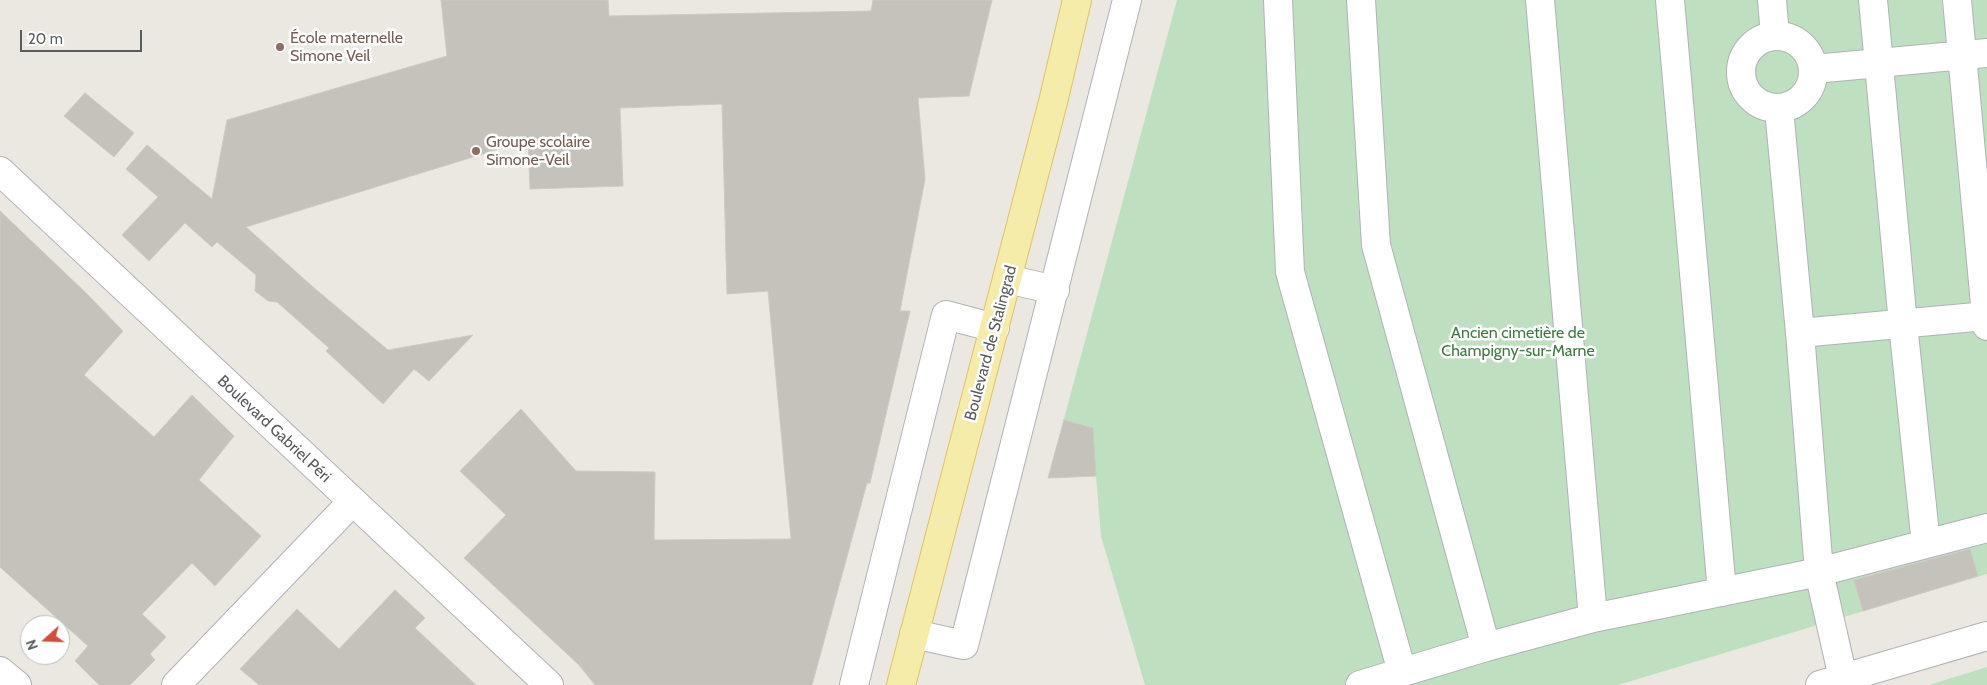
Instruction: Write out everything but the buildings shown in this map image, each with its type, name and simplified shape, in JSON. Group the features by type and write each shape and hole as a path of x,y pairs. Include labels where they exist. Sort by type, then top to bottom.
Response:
{"main road":[{"name":"Boulevard de Stalingrad","path":"901,685 995,328 1077,0"}],"street":[{"path":"914,634 964,646 1127,0"},
{"path":"1278,0 1290,272 1402,672"},
{"path":"1361,0 1376,245 1486,647"},
{"path":"1540,0 1593,618"},
{"path":"1670,0 1722,592"},
{"path":"1772,0 1775,36"},
{"path":"1873,0 1903,324 1926,544"},
{"path":"1800,333 1903,324 1987,320 1975,54 1957,0"},
{"path":"1775,36 1789,38 1801,44 1810,56 1814,69 1812,84 1805,96 1793,106 1779,109 1767,107 1756,102 1747,92 1742,81 1741,68 1745,56 1752,46 1762,39 1775,36"},
{"path":"1814,69 1975,54"},
{"path":"1779,109 1800,333 1819,572 1831,682 1987,636"},
{"name":"Boulevard Gabriel Péri","path":"0,171 549,685"},
{"path":"1007,279 1055,290"},
{"path":"854,685 946,315 995,328"},
{"path":"176,685 352,502"},
{"path":"1360,685 1486,647 1593,618 1819,572 1987,528"},
{"path":"0,671 17,685"}],"green space":[{"name":"Ancien cimetière de Champigny-sur-Marne","path":"1177,0 1987,0 1987,574 1618,685 1145,685 1101,536 1096,476 1048,478"},
{"path":"1987,667 1987,685 1929,685"}],"place":[{"name":"École maternelle Simone Veil","path":"280,47"},
{"name":"Groupe scolaire Simone-Veil","path":"476,151"}]}
